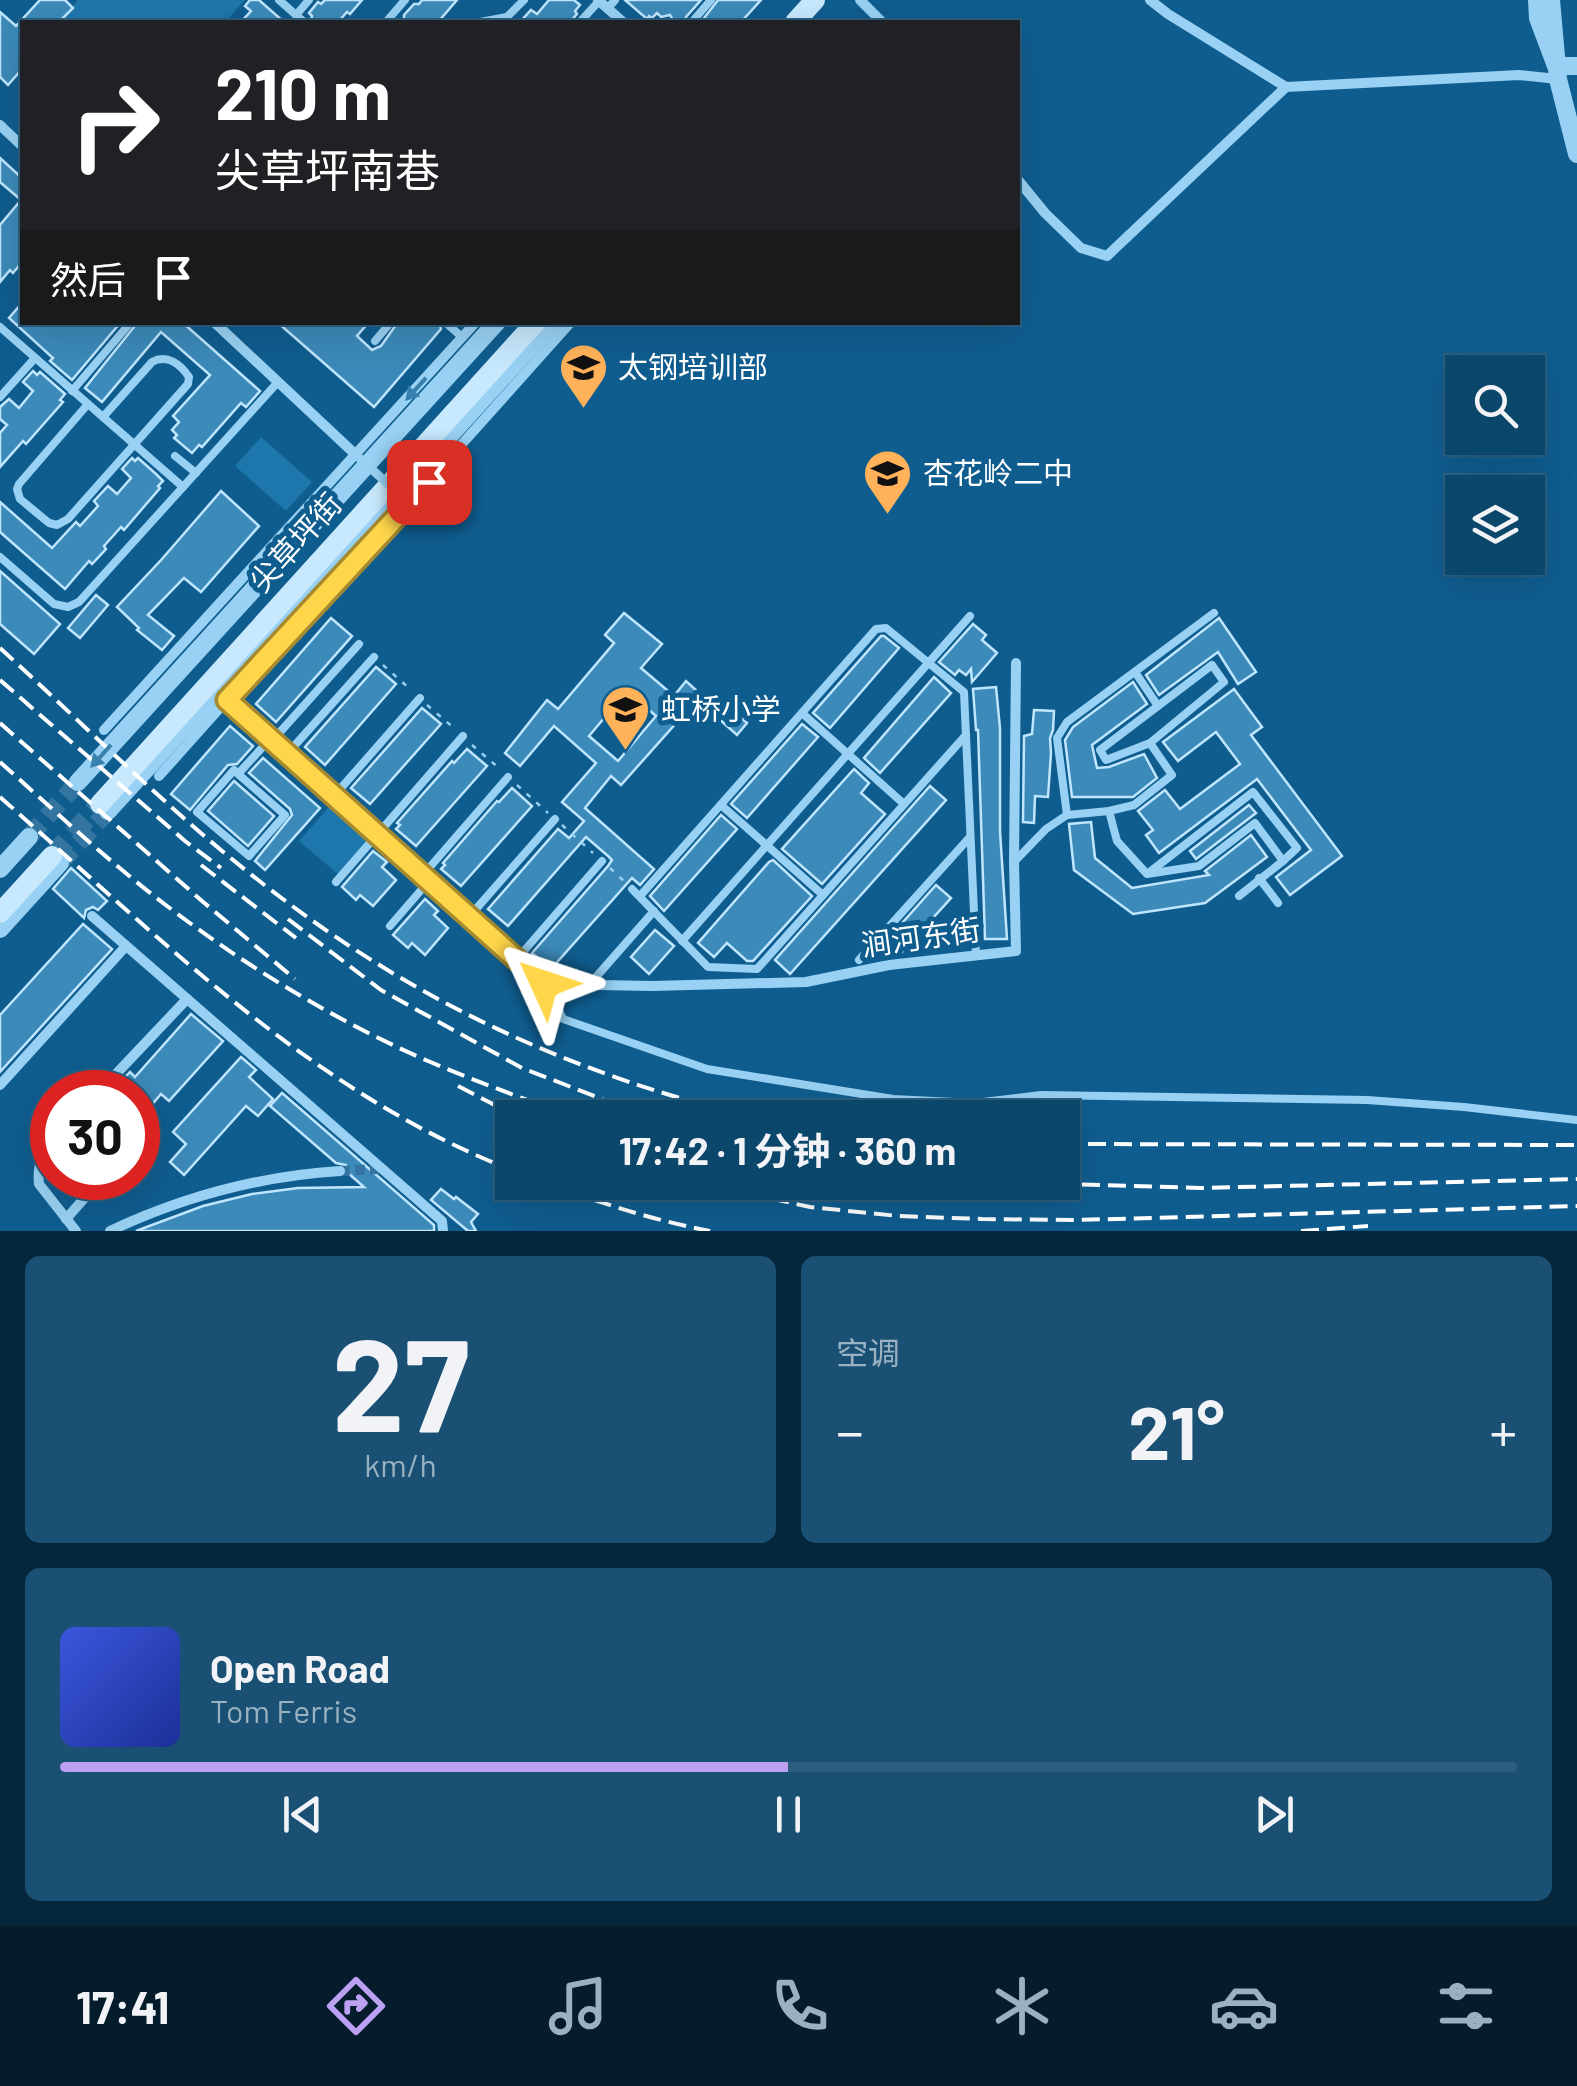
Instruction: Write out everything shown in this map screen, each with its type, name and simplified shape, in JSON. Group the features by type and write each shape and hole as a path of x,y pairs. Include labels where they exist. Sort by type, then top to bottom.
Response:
{"main road":[{"path":"797,20 816,0"},
{"path":"810,20 828,0"},
{"name":"尖草坪街","path":"94,798 520,325"},
{"name":"尖草坪街","path":"94,798 533,325"},
{"path":"0,895 47,851"},
{"path":"0,913 47,851"}],"street":[{"path":"860,0 880,20"},
{"path":"1150,0 1286,87 1568,72"},
{"path":"1536,0 1538,18 1568,72"},
{"path":"1551,0 1568,72 1577,154"},
{"path":"1020,182 1081,248 1107,256 1286,87"},
{"path":"0,125 20,144"},
{"path":"217,325 409,503"},
{"path":"104,730 124,701 473,325"},
{"path":"94,798 494,325"},
{"path":"94,798 550,325"},
{"path":"159,776 568,325"},
{"name":"涧河东街","path":"517,959 544,984 732,985 806,982 889,965 1016,951 1016,663"},
{"path":"227,700 517,959"},
{"path":"0,869 47,851"},
{"path":"0,929 47,851"},
{"path":"92,916 442,1221 443,1231"},
{"path":"0,1085 126,946"},
{"path":"119,1070 187,999"},
{"path":"110,1231 205,1196 272,1178 340,1171"},
{"path":"51,1200 76,1231"},
{"path":"66,1219 83,1200"}],"lane":[{"path":"279,0 302,20"},
{"path":"296,15 309,0"},
{"path":"388,20 405,0"},
{"path":"494,20 508,18 524,0"},
{"path":"694,20 711,0"},
{"path":"582,20 605,2"},
{"path":"72,390 129,325"},
{"path":"375,340 388,325"},
{"path":"448,325 462,337"},
{"path":"0,327 183,487"},
{"path":"0,398 35,358"},
{"path":"88,404 17,489 20,499 52,525 62,522 188,384 189,377 167,358 152,362 102,417"},
{"path":"0,557 54,604 74,606 278,382"},
{"path":"175,456 196,473"},
{"path":"1067,815 1057,738 1067,722 1214,613"},
{"path":"682,941 970,616"},
{"path":"640,896 876,629 886,628 964,692 976,956"},
{"path":"238,774 359,644"},
{"path":"287,754 374,657"},
{"path":"1212,665 1224,682 1150,743 1106,760 1100,750 1212,665"},
{"path":"1135,672 1158,706"},
{"path":"334,796 420,698"},
{"path":"802,713 904,804"},
{"path":"632,888 708,967 757,969 966,734"},
{"path":"336,882 462,736"},
{"path":"1014,862 1046,829 1067,815 1134,805 1172,775 1150,743"},
{"path":"234,770 238,774 285,815 249,856 197,812 234,770"},
{"path":"390,926 508,777"},
{"path":"1147,874 1253,792 1297,848 1239,896"},
{"path":"721,805 823,895"},
{"path":"1109,811 1117,841 1147,874"},
{"path":"469,917 555,819"},
{"path":"1147,874 1199,866 1255,823 1283,860"},
{"path":"860,960 971,836"},
{"path":"517,959 602,861"},
{"path":"1259,878 1278,904"},
{"path":"588,985 654,911"},
{"path":"558,984 557,1006 563,1019 707,1069 893,1100 975,1102 1041,1094 1366,1100 1577,1120"}],"path":[{"path":"374,657 632,888"}],"shaded area":[{"path":"78,0 245,0 227,20 61,20"},
{"path":"261,437 312,482 286,511 235,466"},
{"path":"329,807 368,840 339,875 299,841"}],"building":[{"path":"40,0 65,0 73,8 61,20 22,20"},
{"path":"250,0 259,0 282,20 243,20 251,11 245,6"},
{"path":"325,0 362,0 340,20 311,20 309,13 318,2"},
{"path":"422,0 457,0 440,20 404,20 414,4"},
{"path":"549,0 574,0 580,5 572,20 522,20 531,10 537,14"},
{"path":"625,0 701,0 685,20 673,20 670,15 661,17 657,13 647,19"},
{"path":"718,0 761,0 743,20 703,20"},
{"path":"0,12 16,26 20,22 20,71 8,85 0,77"},
{"path":"0,158 20,176 20,199 0,182"},
{"path":"20,201 20,264 0,282 0,225"},
{"path":"20,305 20,325 118,325 72,380 9,318"},
{"path":"136,325 185,325 260,391 246,407 241,403 192,453 174,438 177,435 172,430 179,422 173,416 210,375 161,332 102,402 85,388"},
{"path":"280,325 366,325 357,336 372,350 381,346 396,325 440,325 441,329 374,407"},
{"path":"33,371 37,375 40,372 65,394 60,400 63,402 0,467 0,433 7,425 0,419 0,407 9,399 19,408 33,391 23,382"},
{"path":"132,458 138,458 163,481 160,488 65,589 0,532 0,502 52,548 76,522 80,526 98,506 94,501 108,486 117,494 131,478 122,469"},
{"path":"221,491 259,526 201,592 184,578 148,615 174,636 162,650 117,607"},
{"path":"0,571 60,624 34,654 0,624"},
{"path":"96,595 108,605 80,638 68,628"},
{"path":"624,613 662,644 641,668 674,696 686,681 697,691 682,708 686,712 621,785 611,776 585,808 654,869 640,885 632,878 551,969 532,953 608,866 612,860 608,856 586,837 508,926 488,909 558,829 569,838 584,821 562,802 596,763 554,726 520,766 505,753 547,700 558,709 614,643 605,635","holes":["627,691 656,716 618,761 589,736"]},
{"path":"331,618 352,636 276,722 256,704"},
{"path":"1219,618 1256,672 1238,684 1218,652 1159,695 1146,675"},
{"path":"973,624 986,635 982,640 997,653 972,682 971,669 966,675 959,670 955,675 939,662"},
{"path":"881,636 899,648 830,728 813,713"},
{"path":"376,667 396,684 325,765 305,747"},
{"path":"934,677 951,693 880,773 864,758"},
{"path":"1133,682 1147,704 1092,745 1097,768 1144,754 1157,778 1133,797 1072,797 1065,740 1073,727"},
{"path":"996,687 1007,939 985,939 978,730 973,689"},
{"path":"1234,689 1262,727 1251,735 1342,856 1290,895 1276,877 1311,850 1257,779 1159,853 1146,835 1153,830 1138,811 1165,790 1180,809 1240,764 1216,732 1178,761 1163,742"},
{"path":"722,701 747,723 737,735 711,712"},
{"path":"422,708 441,724 370,804 351,788"},
{"path":"1034,710 1054,711 1048,797 1035,796 1034,823 1023,822 1024,736 1032,734"},
{"path":"802,724 818,737 747,818 731,804"},
{"path":"230,726 253,746 237,764 228,765 190,810 171,794"},
{"path":"467,749 487,766 416,846 396,829 400,825 397,823"},
{"path":"263,758 320,808 265,870 255,861 292,815 249,773"},
{"path":"854,769 869,783 861,793 885,814 822,884 782,849"},
{"path":"234,781 274,816 248,846 208,811"},
{"path":"930,786 946,800 790,974 775,960"},
{"path":"512,788 532,806 461,886 441,869 443,863"},
{"path":"1249,805 1256,813 1196,859 1190,851"},
{"path":"721,815 737,829 664,911 650,896"},
{"path":"1091,822 1095,858 1132,888 1209,875 1205,871 1251,835 1267,857 1205,903 1133,914 1074,870 1069,824"},
{"path":"373,851 387,862 382,867 396,880 373,906 360,895 356,900 342,887"},
{"path":"773,860 812,896 753,961 747,961 727,943 714,957 698,943"},
{"path":"71,868 107,901 98,910 86,910 84,918 53,889"},
{"path":"936,885 951,898 902,952 888,939"},
{"path":"425,899 448,928 425,955 412,943 408,948 393,935"},
{"path":"83,924 112,949 0,1072 0,1015"},
{"path":"655,930 674,946 649,974 631,957"},
{"path":"191,1014 223,1041 169,1101 160,1095 160,1070 141,1070"},
{"path":"241,1057 256,1070 249,1077 273,1099 258,1116 246,1106 184,1175 170,1162 186,1144 173,1132"},
{"path":"282,1093 434,1225 434,1231 136,1231 203,1206 252,1194 298,1188 364,1187 348,1173 346,1165 336,1163 270,1106"},
{"path":"441,1189 478,1214 471,1222 476,1231 468,1231 431,1200"}],"tunnel":[{"path":"29,837 78,782"},
{"path":"52,856 100,804"},
{"path":"60,863 108,811"},
{"path":"340,1171 382,1169"}],"railway":[{"path":"0,648 235,862 383,968 441,1001 561,1057 687,1100"},
{"path":"0,680 221,868"},
{"path":"0,723 295,979"},
{"path":"0,762 145,889 229,950 360,1028 428,1061 527,1100"},
{"path":"0,797 179,956 304,1055 439,1138 495,1163"},
{"path":"201,865 296,938"},
{"path":"288,919 381,990 522,1068 605,1100"},
{"path":"458,1086 495,1105"},
{"path":"1080,1144 1577,1145"},
{"path":"1080,1184 1200,1188 1577,1179"},
{"path":"595,1200 710,1231"},
{"path":"778,1200 898,1216 1077,1220 1577,1206"},
{"path":"1301,1231 1368,1226"}],"place":[{"name":"太钢培训部","path":"583,410"},
{"name":"杏花岭二中","path":"888,516"},
{"name":"虹桥小学","path":"626,752"}],"route":[{"path":"429,482 227,700 544,984"}]}
